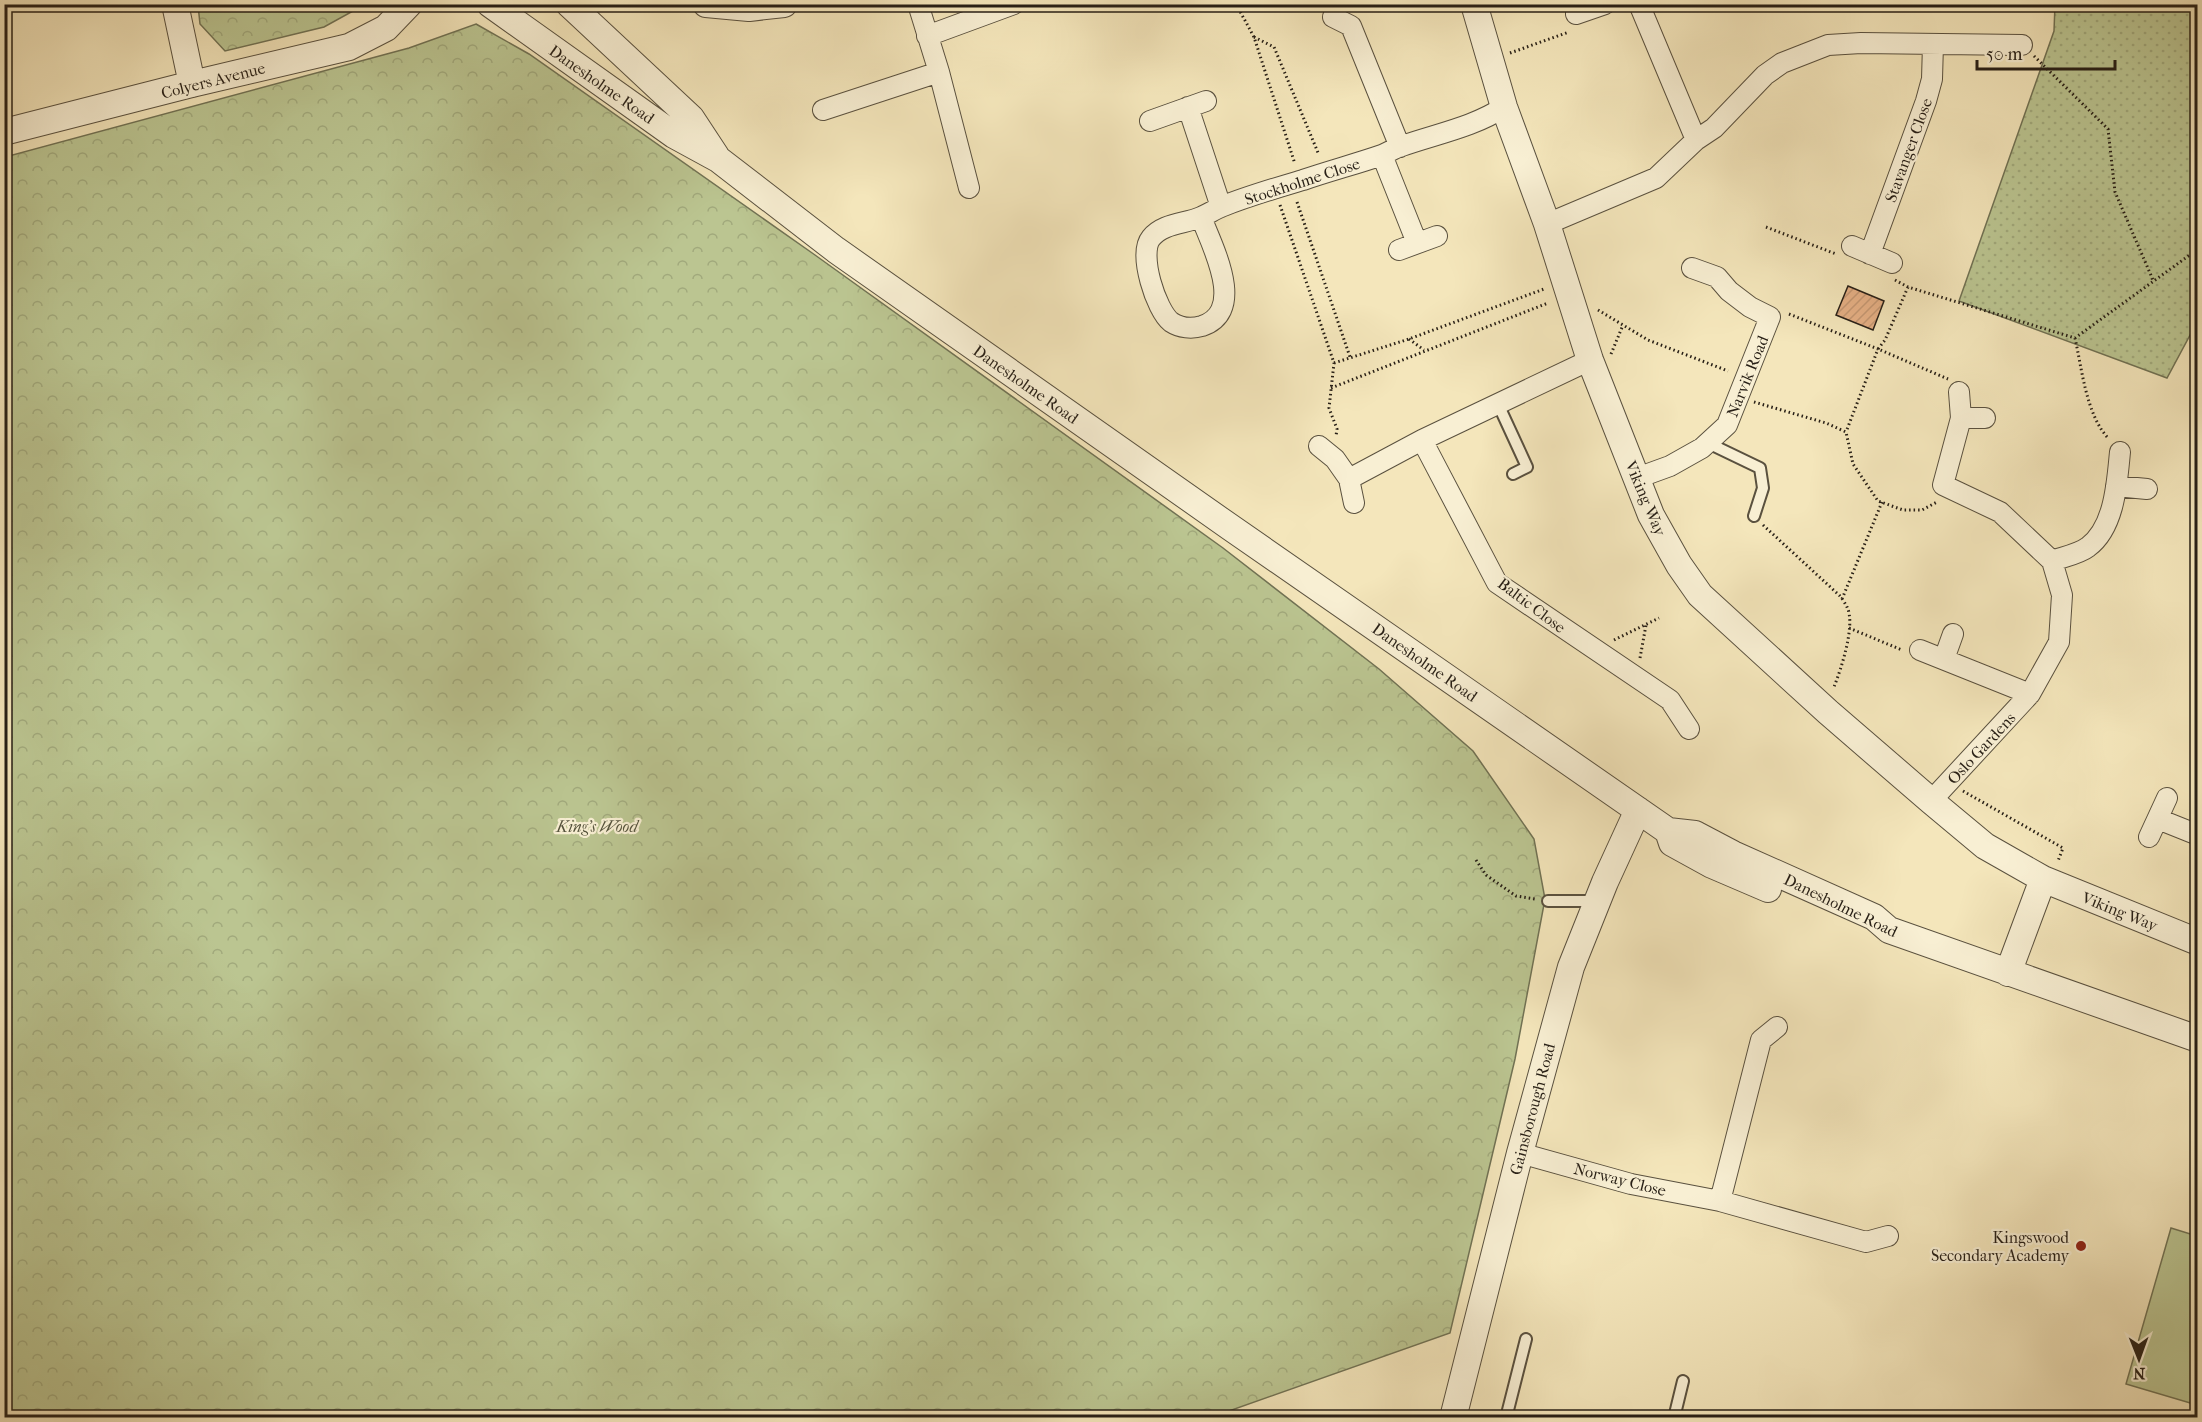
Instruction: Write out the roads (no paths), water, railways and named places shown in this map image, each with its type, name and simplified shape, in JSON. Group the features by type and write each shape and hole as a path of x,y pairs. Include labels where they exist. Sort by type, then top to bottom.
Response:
{"street":[{"path":"175,4 192,84"},
{"name":"Colyers Avenue","path":"4,132 350,47 386,28 409,4"},
{"name":"Danesholme Road","path":"490,4 674,135 718,159 836,250 1668,831 1695,834 1733,854 1874,917 1889,930 2198,1039"},
{"name":"Danesholme Road","path":"568,4 691,118 718,159"},
{"path":"706,4 749,8 784,4"},
{"path":"918,4 939,72 969,188"},
{"path":"927,36 1014,4"},
{"name":"Viking Way","path":"1474,4 1504,107 1547,224 1590,360 1651,515 1664,541 1700,595 1828,712 1985,846 2046,880 2198,942"},
{"path":"1576,14 1605,4"},
{"path":"1640,4 1696,140"},
{"name":"Stockholme Close","path":"1333,17 1351,26 1391,151 1408,247 1437,236"},
{"path":"1547,224 1656,178 1696,140 1714,128 1765,75 1782,63 1828,45 1861,43 2022,45"},
{"name":"Stavanger Close","path":"1890,270 1853,252 1926,101 1932,79 1934,44"},
{"path":"823,110 939,72"},
{"name":"Stockholme Close","path":"1150,121 1197,104 1221,207"},
{"name":"Stockholme Close","path":"1201,217 1225,288 1224,301 1220,312 1211,322 1200,327 1180,326 1164,313 1147,269 1146,247 1151,238 1163,228 1488,118 1504,107"},
{"name":"Narvik Road","path":"1637,478 1670,466 1708,443 1727,425 1770,317 1750,307 1729,291 1717,277 1692,268"},
{"path":"1349,479 1422,440 1590,360"},
{"path":"1959,392 1961,418 1943,485 2000,512 2052,561 2088,548 2103,528 2115,502 2120,452"},
{"path":"1961,418 1985,418"},
{"name":"Baltic Close","path":"1422,440 1497,583 1670,700 1689,729"},
{"path":"1319,446 1335,459 1349,479 1354,503"},
{"path":"2116,486 2147,489"},
{"name":"Oslo Gardens","path":"1931,801 2030,694 2059,642 2062,595 2052,561"},
{"path":"1944,659 1953,634"},
{"name":"Oslo Gardens","path":"1920,650 2030,694"},
{"path":"2149,837 2167,798"},
{"name":"Gainsborough Road","path":"1453,1418 1520,1153 1571,967 1638,810"},
{"path":"2158,819 2198,835"},
{"path":"2008,972 2046,880"},
{"path":"1720,1201 1761,1040 1777,1027"},
{"name":"Norway Close","path":"1520,1153 1631,1184 1720,1201 1866,1242 1888,1236"}],"lane":[{"path":"1498,404 1527,467 1513,474"},
{"path":"1708,443 1760,468 1763,488 1754,516"},
{"path":"1548,901 1598,901"},
{"path":"1506,1418 1526,1339"},
{"path":"1674,1418 1683,1381"}],"place":[{"name":"Kingswood Secondary Academy","path":"2081,1246"}],"park label":[{"name":"King's Wood","path":"597,826"}]}
